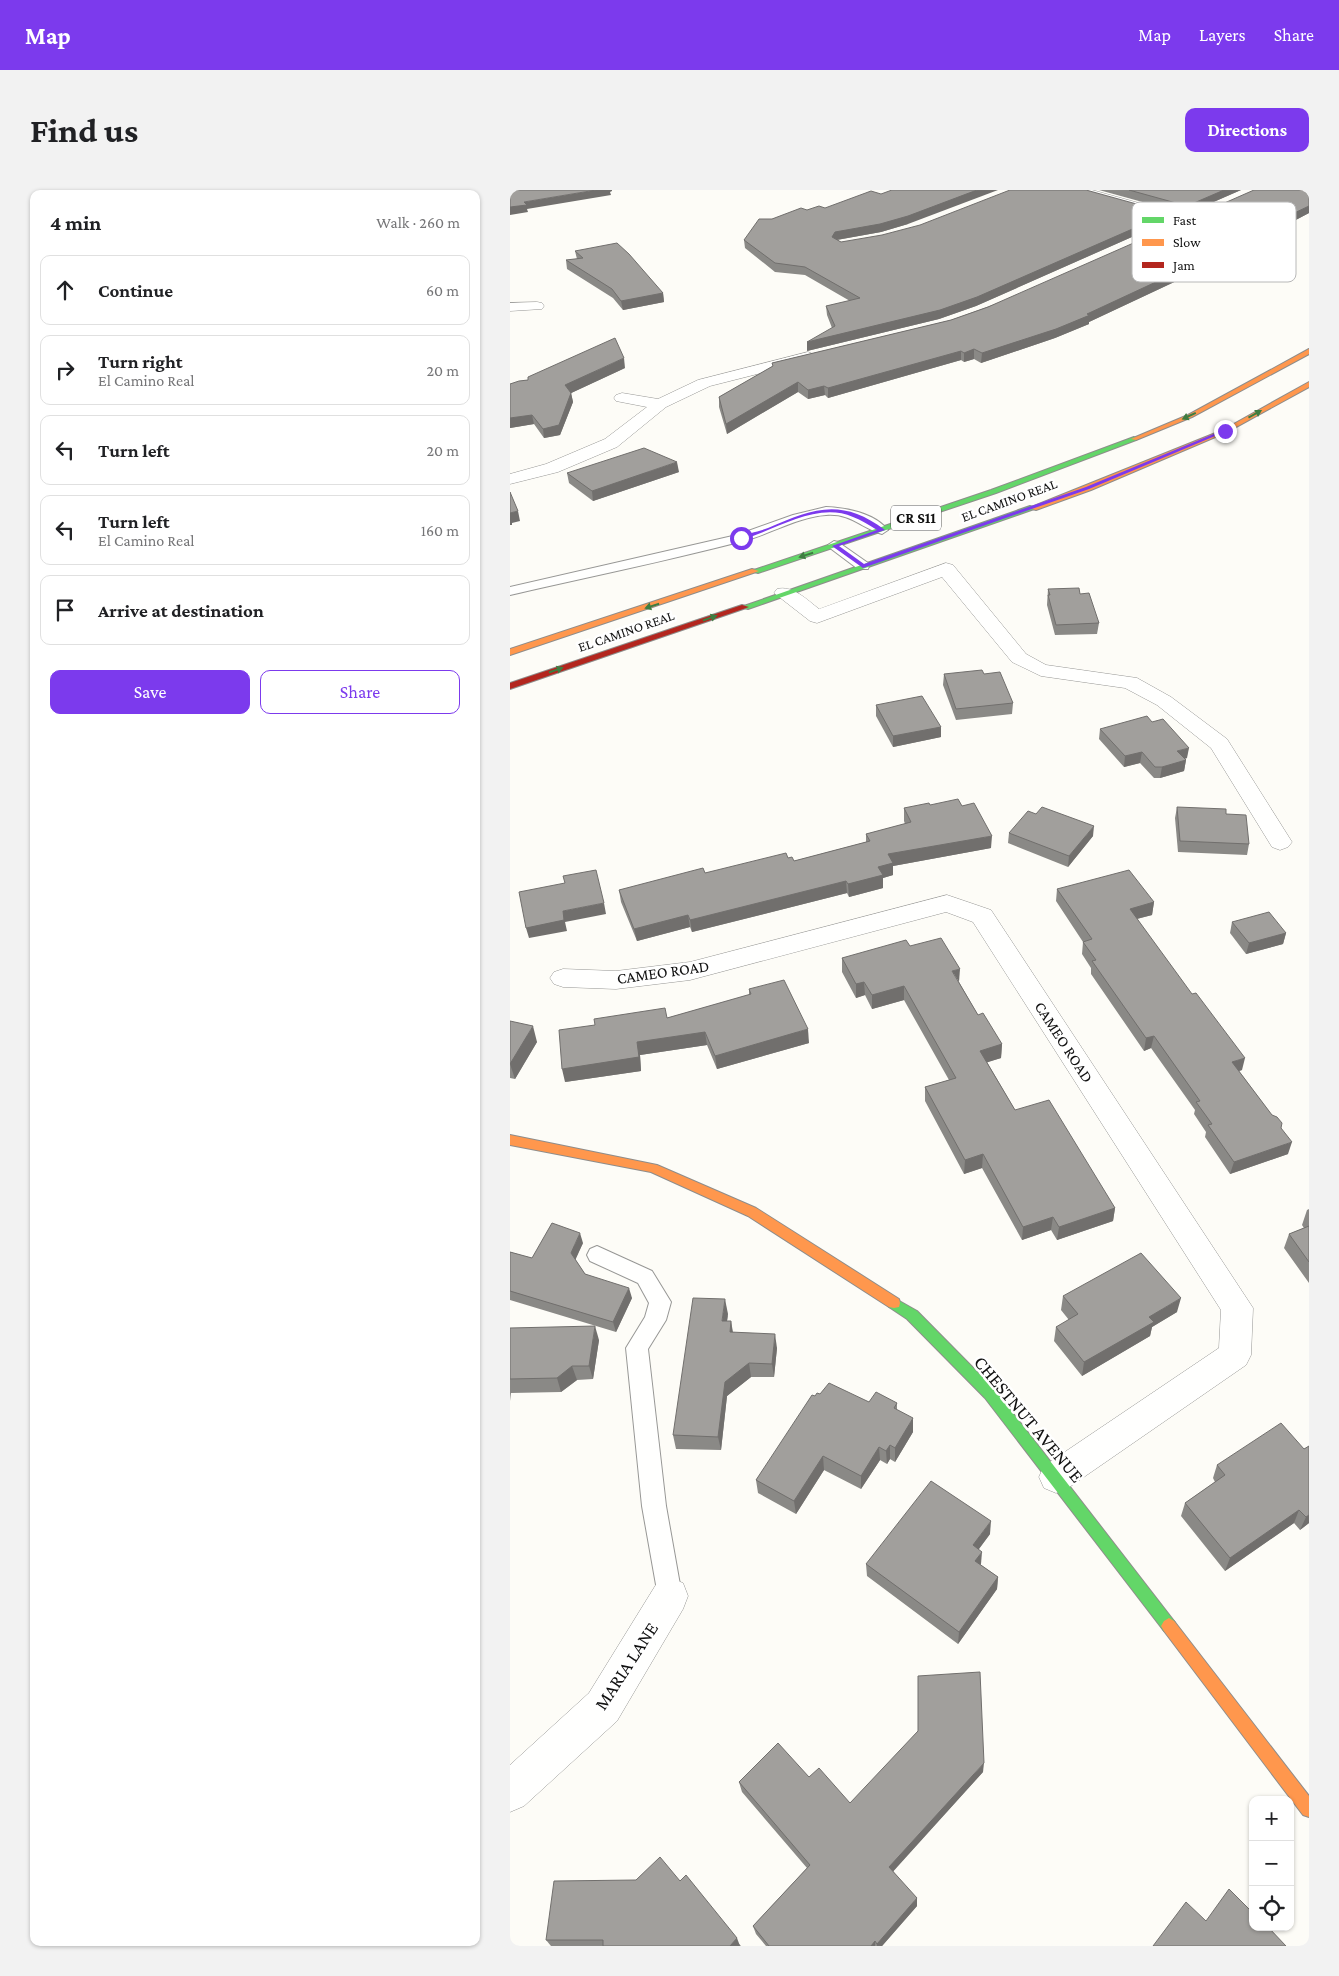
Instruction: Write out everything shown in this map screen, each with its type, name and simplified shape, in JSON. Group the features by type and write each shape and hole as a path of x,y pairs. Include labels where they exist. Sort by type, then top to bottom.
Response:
{"main road":[{"name":"EL CAMINO REAL","path":"510,652 882,530 1056,470 1190,416 1309,351"},
{"name":"EL CAMINO REAL","path":"510,686 1088,488 1225,431 1309,384"},
{"name":"CHESTNUT AVENUE","path":"510,1140 653,1168 752,1212 824,1256 912,1315 990,1394 1056,1477 1309,1809"}],"street":[{"path":"1078,190 1132,205"},
{"path":"510,307 536,306"},
{"path":"510,479 552,468 611,443 660,404 704,383 818,355"},
{"path":"622,398 660,404"},
{"path":"784,593 817,616 946,569 1019,658 1041,670 1130,682 1164,700 1218,744 1280,842"},
{"name":"CAMEO ROAD","path":"563,978 616,980 690,971 947,903 982,916 1237,1308 1235,1355 1056,1477"},
{"name":"MARIA LANE","path":"510,1792 604,1707 670,1596"}],"lane":[{"path":"510,591 741,538 764,532 807,513 823,510 854,515 882,530"},
{"path":"834,546 863,566"},
{"path":"597,1255 645,1277 660,1302 655,1320 637,1348 654,1506 670,1596"}],"building":[{"path":"510,190 596,190 524,202 527,205 510,207"},
{"path":"892,190 977,190 908,216 880,224 835,232 832,237 841,242 882,235 920,225 1010,190 1086,190 1132,203 1132,229 977,297 940,310 807,342 835,326 826,306 860,298 805,267 775,263 744,240 759,219 772,219 801,208 807,210 819,206 825,208 871,191 881,194"},
{"path":"1129,190 1224,190 1196,202 1172,202"},
{"path":"1254,190 1309,190 1309,206 1296,212 1296,202 1227,202"},
{"path":"617,243 663,293 621,301 612,289 566,260 583,258 575,251"},
{"path":"1132,244 1132,282 1156,282 1087,314 1090,315 1056,329 982,353 974,349 964,353 961,351 828,388 824,386 808,390 798,382 726,424 719,397 773,366 772,363 951,320 988,307"},
{"path":"615,338 624,358 565,385 571,393 559,425 543,429 532,415 510,418 510,384 528,380 528,377"},
{"path":"644,448 677,462 592,491 567,473"},
{"path":"510,492 518,511 510,513"},
{"path":"1079,588 1080,594 1089,593 1099,623 1056,625 1048,589"},
{"path":"982,670 984,674 1000,672 1013,703 956,709 944,674"},
{"path":"922,696 941,727 893,736 876,705"},
{"path":"1147,716 1152,722 1163,719 1189,748 1177,751 1186,760 1162,767 1155,767 1142,752 1125,756 1100,729"},
{"path":"958,799 962,806 974,803 992,836 888,854 893,863 878,867 883,875 848,884 846,881 690,920 688,915 634,929 619,890 703,868 705,873 786,853 788,858 792,857 794,861 870,841 866,834 911,822 904,808"},
{"path":"1042,807 1094,826 1069,856 1009,833 1028,811 1036,814"},
{"path":"1177,807 1226,809 1226,814 1246,815 1249,844 1180,841"},
{"path":"596,870 604,903 563,911 564,920 526,928 519,892 565,883 563,876"},
{"path":"1129,870 1154,902 1130,909 1192,994 1196,993 1245,1058 1232,1062 1272,1115 1277,1117 1282,1123 1281,1128 1292,1142 1234,1162 1208,1125 1212,1124 1196,1102 1200,1101 1154,1036 1146,1038 1092,961 1096,960 1083,942 1092,939 1057,889"},
{"path":"1269,912 1286,933 1249,943 1232,922"},
{"path":"941,938 960,969 952,971 978,1015 983,1013 1002,1044 980,1051 1015,1110 1049,1100 1115,1208 1059,1227 1053,1217 1023,1227 983,1154 965,1160 925,1087 956,1078 904,986 872,995 864,982 856,984 842,958 906,940 910,946"},
{"path":"784,980 808,1029 715,1056 705,1032 637,1042 639,1057 562,1069 559,1030 595,1025 594,1019 665,1008 667,1018 751,994 749,989"},
{"path":"510,1021 533,1026 510,1064"},
{"path":"552,1223 580,1233 571,1253 585,1274 629,1288 613,1322 510,1291 510,1252 532,1258"},
{"path":"1309,1226 1309,1262 1289,1234"},
{"path":"1141,1253 1181,1298 1149,1317 1154,1322 1084,1362 1056,1327 1078,1314 1063,1296"},
{"path":"693,1298 725,1299 722,1321 731,1321 730,1332 775,1334 772,1364 749,1363 725,1382 718,1437 673,1435"},
{"path":"595,1326 589,1366 572,1366 557,1378 510,1379 510,1328"},
{"path":"829,1383 869,1402 876,1392 897,1403 894,1408 913,1418 895,1448 890,1445 886,1451 879,1447 861,1476 823,1456 794,1501 756,1480 812,1395 820,1394"},
{"path":"1281,1423 1304,1449 1309,1446 1309,1515 1306,1517 1299,1510 1230,1558 1185,1503 1225,1475 1217,1465"},
{"path":"931,1481 991,1521 973,1545 982,1552 975,1561 998,1577 959,1632 866,1564"},
{"path":"980,1672 984,1763 889,1867 917,1898 877,1944 875,1941 871,1946 769,1946 753,1926 810,1865 739,1782 778,1743 809,1777 819,1768 850,1803 918,1731 918,1676"},
{"path":"660,1857 680,1881 686,1875 737,1938 730,1946 603,1946 603,1940 546,1940 554,1881 636,1880"},
{"path":"1229,1889 1249,1909 1249,1931 1272,1931 1286,1946 1153,1946 1186,1902 1206,1921"}],"traffic: fast":[{"path":"755,571 993,492 1134,439"},
{"path":"745,607 1033,508"},
{"path":"894,1303 912,1315 990,1394 1169,1626"}],"traffic: slow":[{"path":"1134,439 1190,416 1309,351"},
{"path":"1033,508 1088,488 1225,431 1309,384"},
{"path":"510,652 755,571"},
{"path":"510,1140 653,1168 752,1212 894,1303"},
{"path":"1169,1626 1309,1809"}],"traffic: jam":[{"path":"510,686 745,607"}],"route":[{"path":"741,538 764,532 807,513 823,510 841,512 854,515 882,530 834,546 863,566 1088,488 1225,431"}]}
